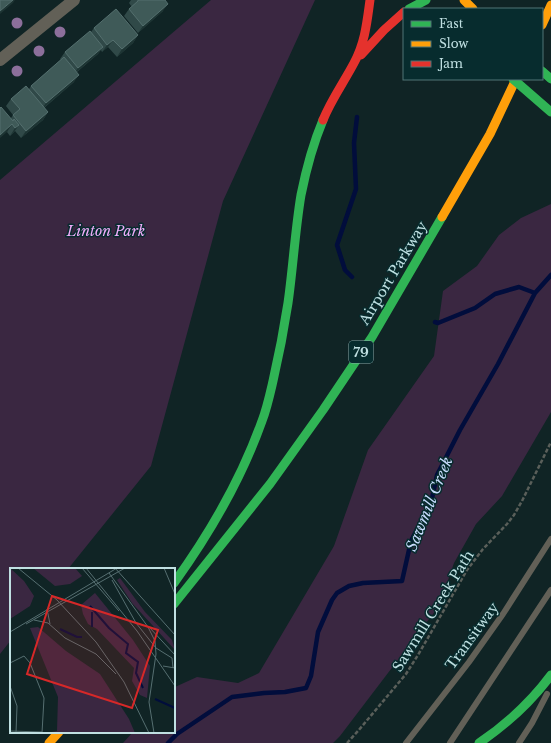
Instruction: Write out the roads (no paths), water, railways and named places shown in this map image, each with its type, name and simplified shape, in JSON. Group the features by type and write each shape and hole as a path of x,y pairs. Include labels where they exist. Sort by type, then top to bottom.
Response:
{"main road":[{"path":"175,582 217,518 239,477 262,421 280,350 288,302 301,196 306,173 317,134 325,115 355,62 363,41 370,0"},
{"path":"464,0 472,8"},
{"path":"411,8 427,1"},
{"path":"543,23 551,5"},
{"path":"355,62 384,30 403,13"},
{"path":"543,72 551,79"},
{"name":"Airport Parkway","path":"175,603 270,484 323,410 372,337 490,134 515,80"},
{"path":"516,80 551,112"},
{"path":"480,743 504,725 551,675"},
{"path":"48,743 55,733"},
{"path":"48,743 58,733"}],"street":[{"path":"0,60 74,0"}],"lane":[{"name":"Transitway","path":"406,743 482,644 551,539"},
{"path":"450,743 551,590"},
{"path":"519,743 532,723 551,687"}],"waterway":[{"path":"352,277 345,270 337,245 356,189 354,143 357,117"},
{"name":"Sawmill Creek","path":"168,743 177,734 232,697 285,692 306,688 311,676 318,632 332,600 337,593 349,586 363,583 402,581 411,541 431,503 437,475 535,293 551,275"},
{"path":"435,322 438,323 475,308 495,294 519,287 535,293"}],"park label":[{"name":"Linton Park","path":"106,231"}]}
